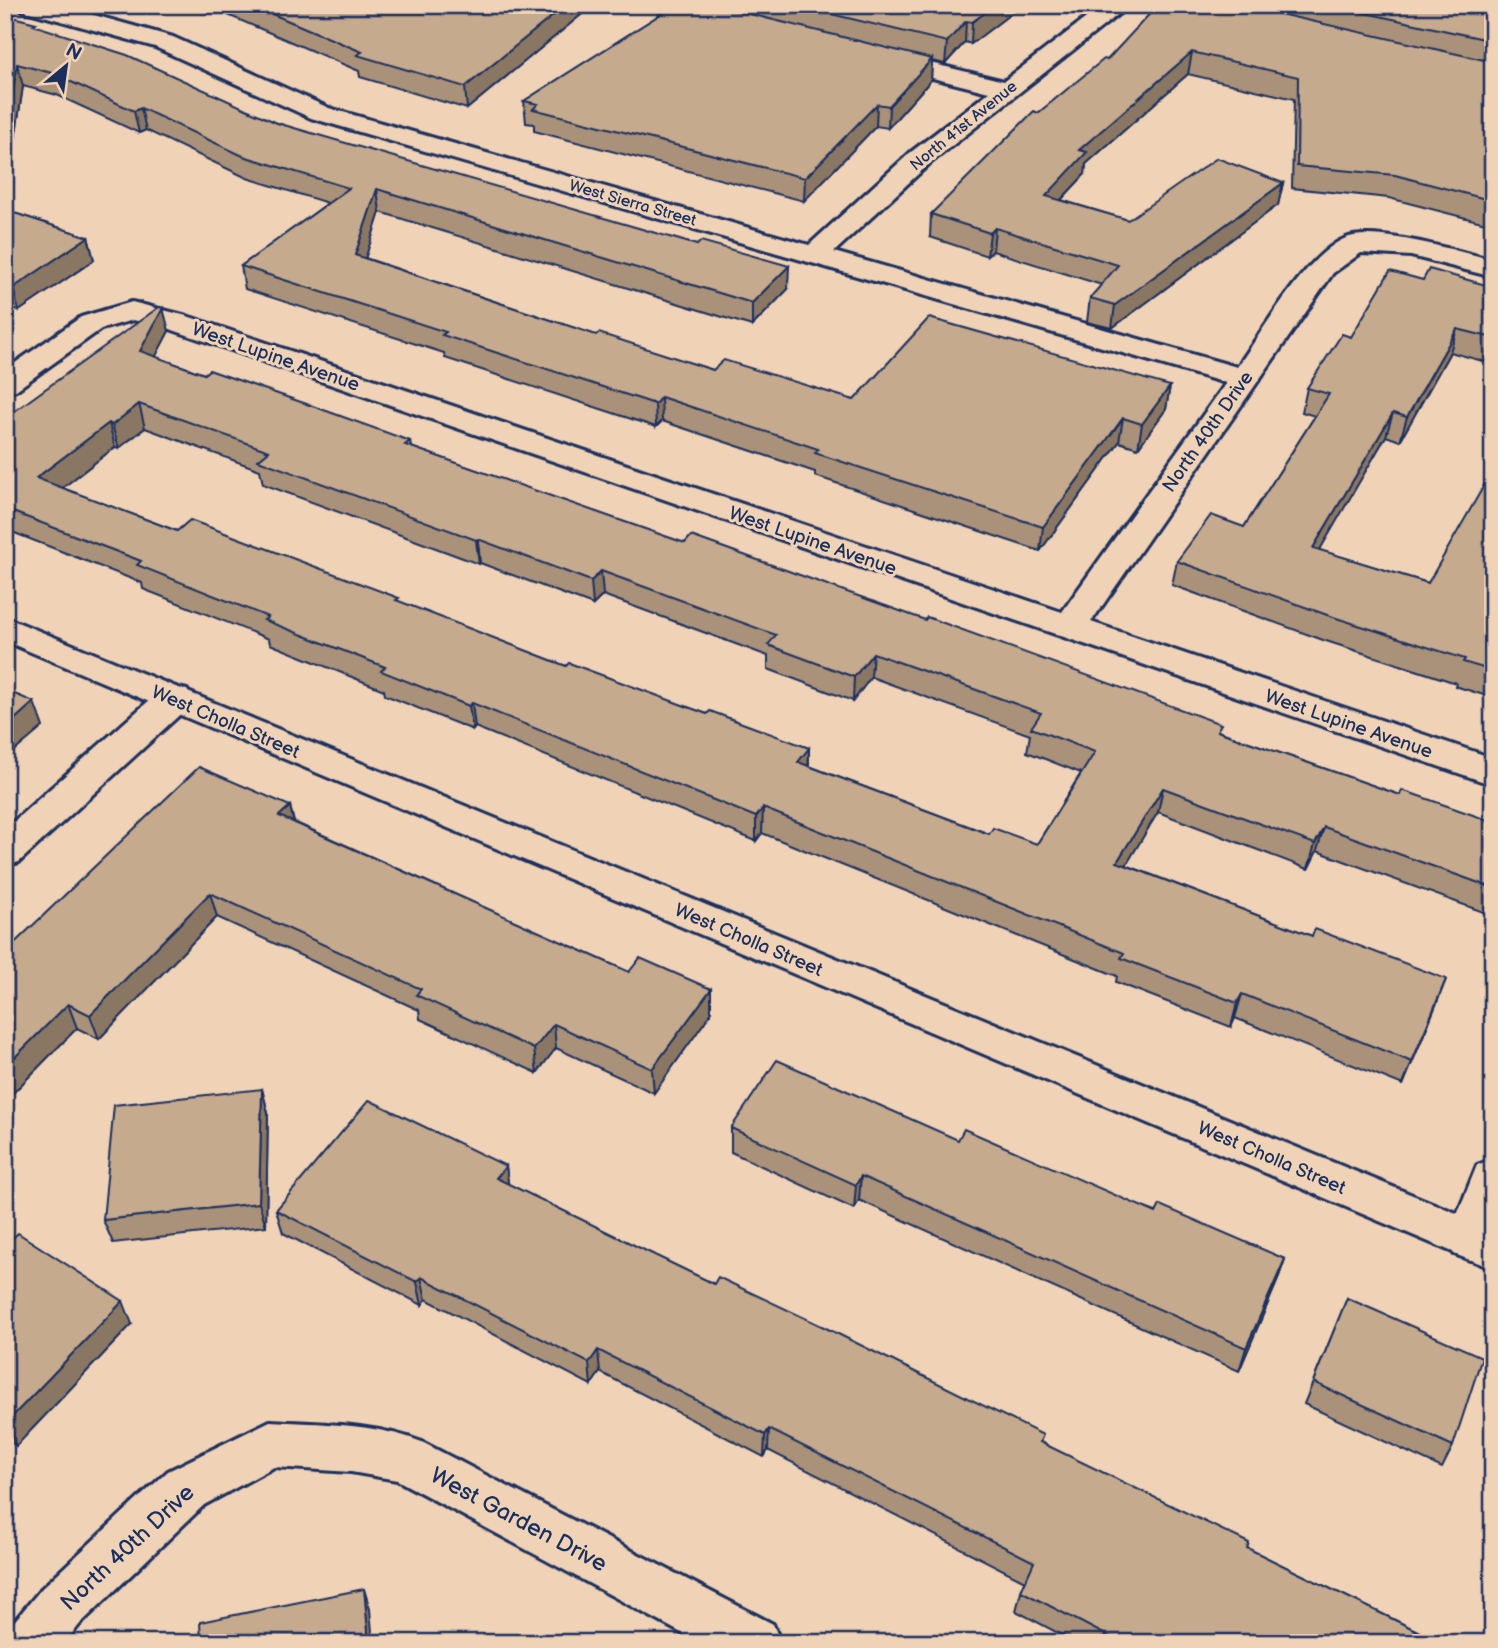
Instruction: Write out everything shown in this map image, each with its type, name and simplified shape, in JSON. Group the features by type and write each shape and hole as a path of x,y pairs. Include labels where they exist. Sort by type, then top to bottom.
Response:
{"street":[{"name":"West Sierra Street","path":"30,5 164,43 231,70 320,113 1243,379"},
{"path":"666,5 741,23"},
{"name":"North 41st Avenue","path":"815,254 920,158 1118,5"},
{"path":"861,53 1008,89"},
{"name":"North 40th Drive","path":"1069,628 1323,267 1355,244 1412,248 1493,269"},
{"name":"West Lupine Avenue","path":"5,384 92,323 132,311 177,322 1493,772"},
{"name":"West Cholla Street","path":"5,628 1482,1244"},
{"path":"5,852 174,699"},
{"path":"1482,1244 1493,1178"},
{"name":"North 40th Drive","path":"32,1643 61,1606 186,1488 270,1444"},
{"name":"West Garden Drive","path":"270,1444 351,1449 404,1458 754,1643"}],"building":[{"path":"251,5 566,5 465,87 357,55 362,52"},
{"path":"675,5 713,5 932,59 889,106 877,104 805,178 533,109 538,104 524,101"},
{"path":"794,5 996,5 972,22 966,21 947,42"},
{"path":"1179,5 1240,5 1493,62 1493,201 1395,175 1297,166 1298,77 1192,52 1079,150 1087,152 1046,196 1128,220 1217,158 1283,183 1115,305 1090,298 1118,265 995,228 990,233 931,214 1034,111 1038,113 1104,59 1107,60 1155,8 1172,12"},
{"path":"1329,5 1493,5 1493,41"},
{"path":"5,15 127,55 277,123 697,245 701,241 789,266 752,303 377,189 355,255 596,335 599,333 713,370 724,360 854,400 929,318 1170,386 1142,424 1123,418 1043,527 815,453 818,449 661,397 655,404 442,335 446,332 241,266 349,188 243,156 141,108 134,111 52,73 17,64 5,144"},
{"path":"5,210 88,237 13,288 5,286"},
{"path":"1429,269 1493,287 1493,338 1457,329 1407,417 1393,413 1313,548 1428,583 1486,482 1493,484 1493,671 1463,662 1465,659 1330,616 1177,561 1211,515 1244,527 1329,394 1307,388 1342,334 1351,337 1390,271 1423,280"},
{"path":"159,307 163,308 140,351 204,374 209,370 321,409 410,441 405,445 685,543 691,536 925,620 927,617 1221,724 1217,731 1400,795 1402,790 1493,822 1493,888 1324,827 1315,844 1163,788 1117,862 1312,936 1315,929 1446,979 1412,1062 1242,994 1237,1003 1121,958 1124,953 763,808 756,817 472,703 469,706 381,671 385,667 264,620 268,617 137,565 141,561 5,509 5,418","holes":["139,404 269,451 258,460 591,581 601,571 776,635 768,645 854,677 873,653 1041,713 1031,728 1095,752 1037,844 993,828 989,834 798,762 809,748 710,711 707,714 569,663 566,666 396,600 399,598 190,520 177,531 36,478"]},
{"path":"5,690 34,702 5,728"},
{"path":"199,767 290,806 279,816 629,972 640,958 711,989 652,1069 554,1024 534,1049 416,995 421,989 210,893 90,1015 68,1004 5,1067 5,952"},
{"path":"777,1060 958,1140 964,1129 1156,1213 1160,1205 1285,1259 1246,1348 861,1176 856,1185 731,1128"},
{"path":"262,1089 259,1203 103,1220 114,1105"},
{"path":"369,1100 506,1166 496,1178 714,1284 718,1277 828,1329 1043,1435 1040,1442 1249,1543 1247,1548 1442,1643 1121,1643 1021,1591 1034,1562 769,1429 765,1435 598,1350 589,1363 421,1277 417,1282 276,1210"},
{"path":"18,1233 123,1301 5,1424 5,1245"},
{"path":"1347,1298 1482,1357 1453,1446 1313,1382"},
{"path":"364,1589 369,1643 201,1643 200,1622"}]}
